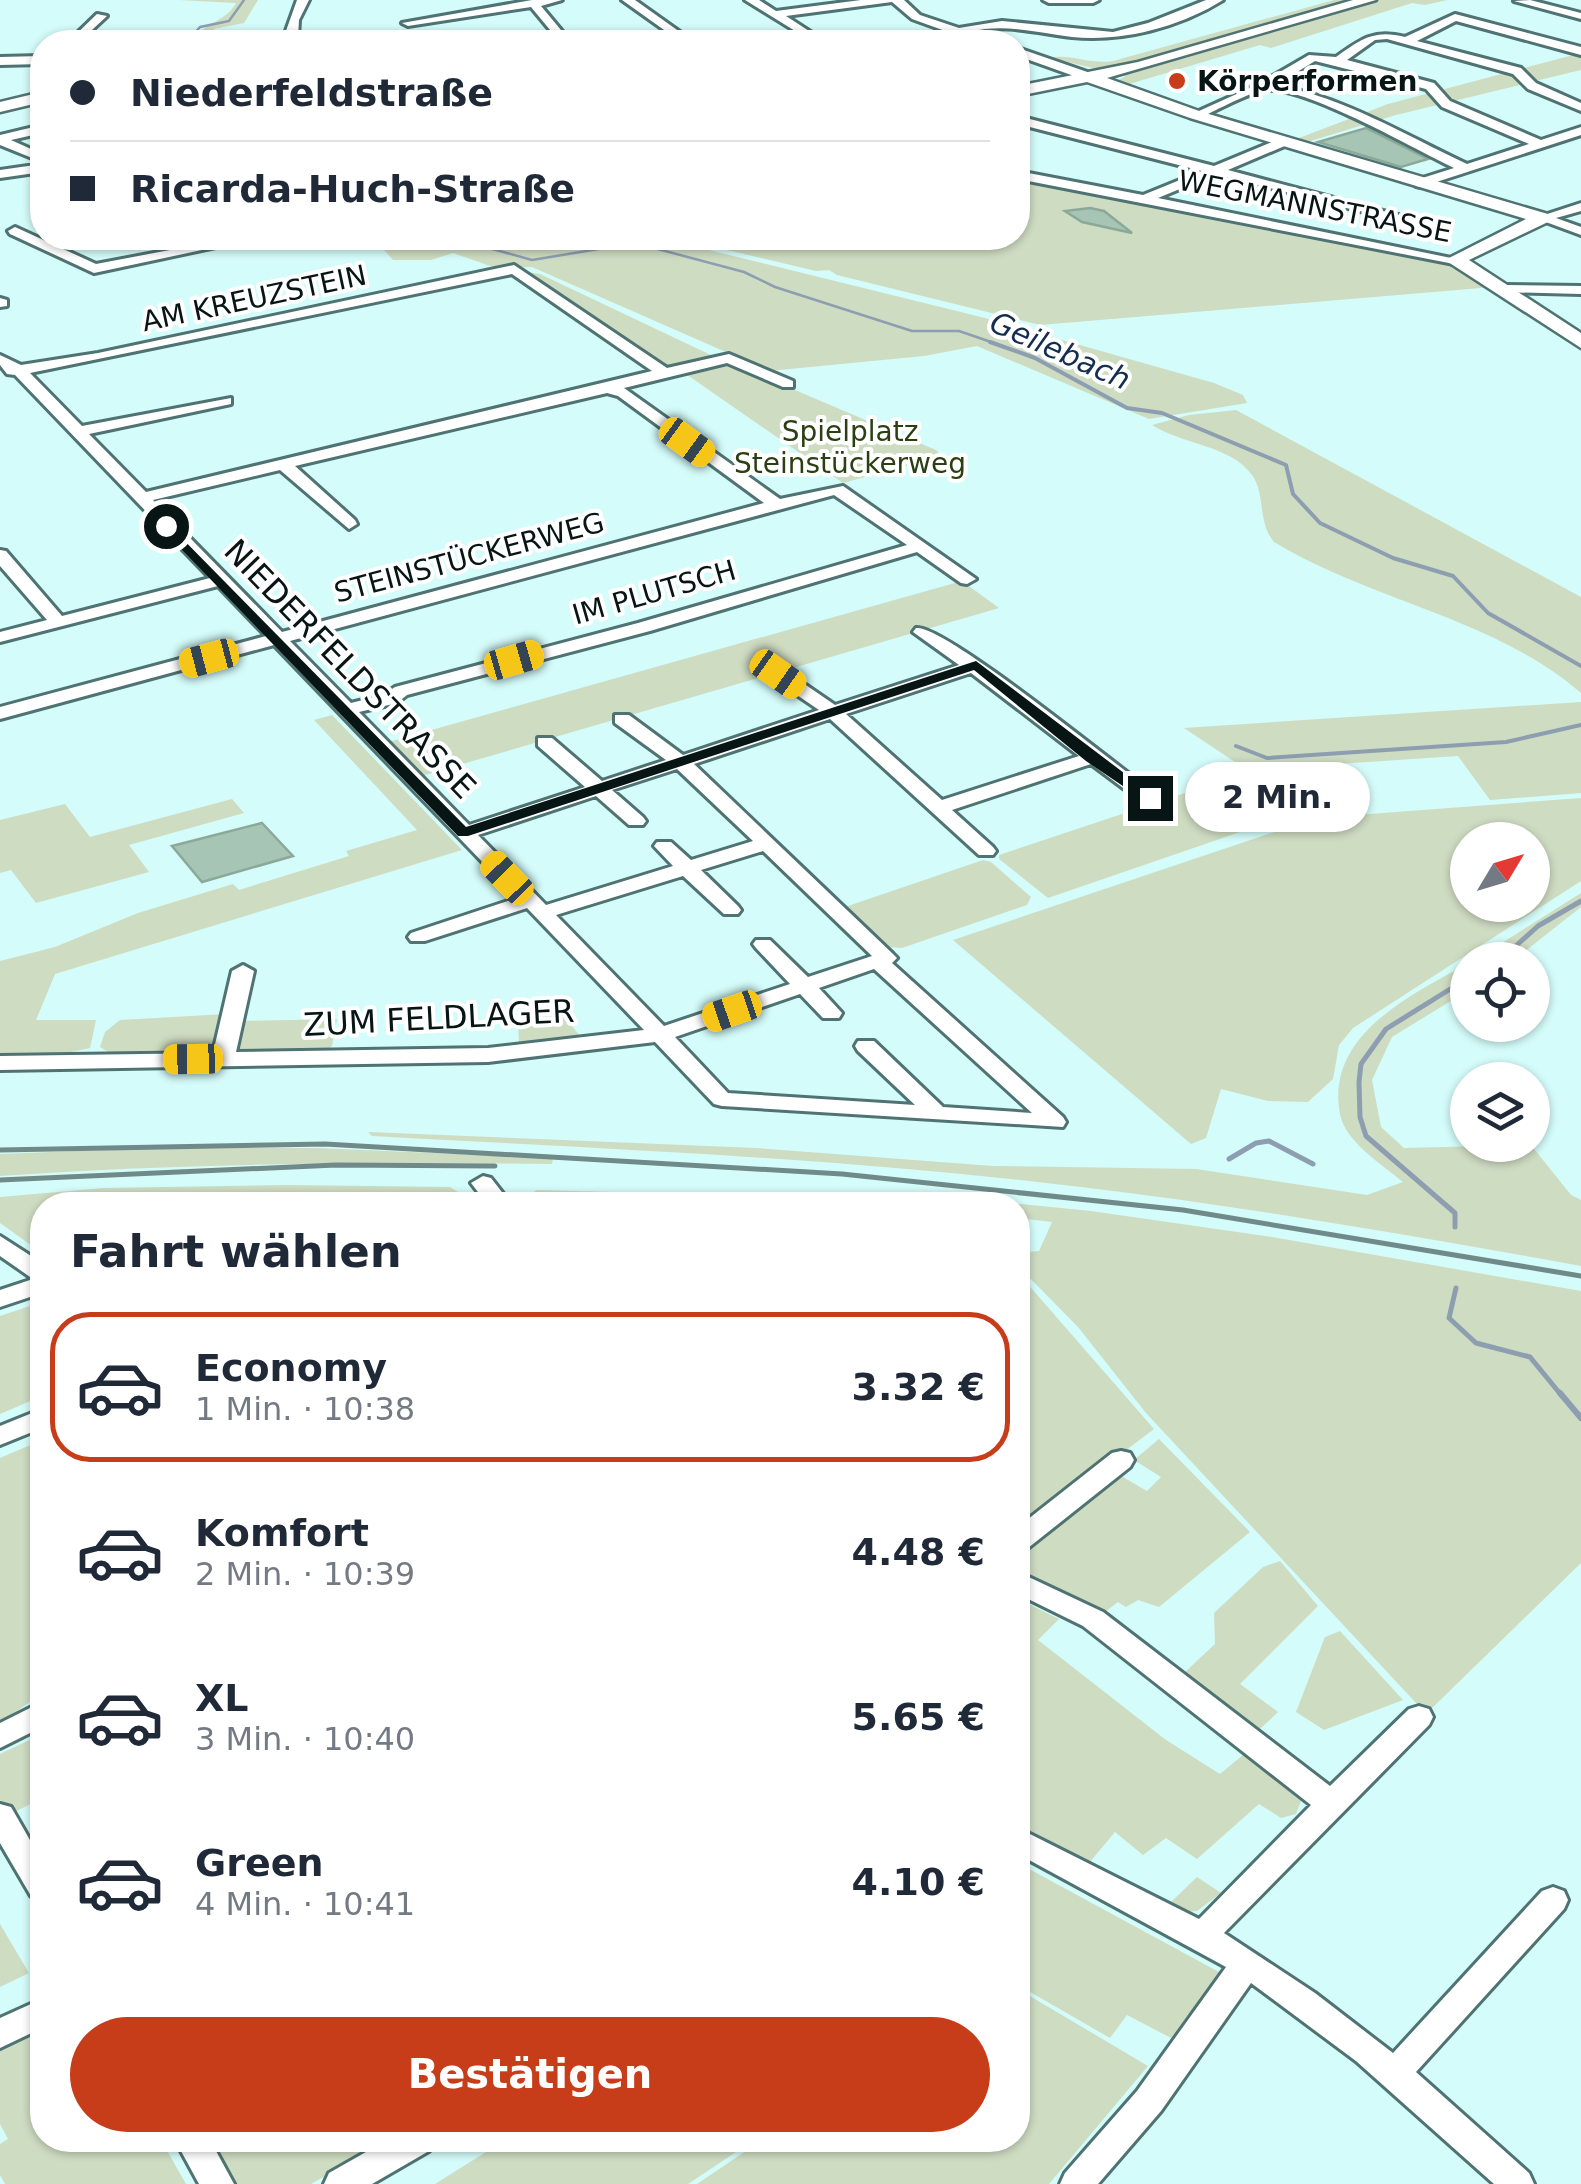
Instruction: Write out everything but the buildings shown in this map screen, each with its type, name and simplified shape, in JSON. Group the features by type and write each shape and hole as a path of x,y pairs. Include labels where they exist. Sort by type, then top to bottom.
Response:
{"street":[{"path":"292,30 302,0"},
{"path":"408,23 556,0"},
{"path":"628,0 671,30"},
{"path":"751,0 801,30"},
{"path":"776,14 888,0"},
{"path":"897,0 916,17 952,30"},
{"path":"1049,0 1092,0"},
{"path":"960,30 988,24 1116,35 1217,0"},
{"path":"1030,89 1088,78 1370,0"},
{"path":"533,3 556,30"},
{"path":"1519,5 1581,16"},
{"path":"86,30 101,16"},
{"path":"1409,40 1455,16 1581,51"},
{"path":"1481,22 1496,16"},
{"path":"1338,61 1372,37 1409,40 1517,71 1532,86 1581,107"},
{"path":"1030,56 1196,116 1581,228"},
{"path":"1196,116 1265,86 1312,57 1430,86 1446,104 1540,144"},
{"path":"0,62 30,61"},
{"path":"1088,78 1110,91"},
{"path":"1265,86 1310,95 1349,109 1368,123 1465,168"},
{"path":"1037,88 1134,94"},
{"path":"0,108 30,100"},
{"path":"1030,123 1396,216"},
{"path":"1421,183 1581,131"},
{"path":"7,148 0,140 30,132"},
{"path":"1143,200 1283,142"},
{"path":"0,174 30,170"},
{"name":"WEGMANNSTRASSE","path":"1030,178 1454,260 1504,288 1581,342"},
{"path":"1454,260 1542,218 1581,207"},
{"path":"50,250 94,269 190,250"},
{"name":"AM KREUZSTEIN","path":"0,372 514,269 664,374"},
{"path":"1504,288 1581,290"},
{"path":"140,498 618,391 664,374 729,358 788,384"},
{"name":"NIEDERFELDSTRASSE","path":"0,359 20,370 219,582 279,639 722,1099 1055,1122 882,960"},
{"path":"618,391 774,503"},
{"path":"76,432 226,401"},
{"path":"284,465 350,524"},
{"name":"STEINSTÜCKERWEG","path":"0,713 837,489 921,546"},
{"path":"921,546 968,579"},
{"name":"IM PLUTSCH","path":"346,710 390,698 401,691 644,627 921,546"},
{"path":"0,555 58,622"},
{"path":"0,637 219,582"},
{"path":"922,632 976,665 1090,758 1150,798"},
{"path":"463,833 976,665"},
{"path":"778,674 833,712 986,851"},
{"path":"622,719 680,762 882,960"},
{"path":"546,742 636,820"},
{"path":"941,807 1090,758"},
{"path":"418,937 765,844"},
{"path":"664,846 731,910"},
{"path":"763,944 831,1013"},
{"name":"ZUM FELDLAGER","path":"0,1063 488,1055 660,1035 882,960"},
{"path":"223,1059 242,971"},
{"path":"866,1046 936,1114"},
{"path":"483,1183 490,1192"},
{"path":"0,1244 30,1265"},
{"path":"0,1299 30,1289"},
{"path":"0,1436 30,1423"},
{"path":"1030,1532 1121,1460"},
{"path":"1030,1588 1092,1618 1331,1804"},
{"path":"1202,1937 1419,1717"},
{"path":"0,1737 30,1720"},
{"path":"0,1816 30,1867"},
{"path":"1030,1846 1246,1964 1395,2073 1517,2184"},
{"path":"1395,2073 1553,1900"},
{"path":"1077,2184 1149,2101 1246,1964"},
{"path":"0,2034 30,2018"},
{"path":"199,2152 217,2184"},
{"path":"341,2184 397,2152"}],"green space":[{"path":"179,0 258,0 244,23 203,30 236,3"},
{"path":"1334,0 1447,0 1425,5 1412,3 1271,48 1260,45 1126,85 1118,80 1126,76 1051,58 1113,61"},
{"path":"1581,53 1581,70 1396,115 1304,143 1294,140 1388,104"},
{"path":"1030,180 1104,198 1270,227 1258,229 1285,230 1430,258 1453,265 1493,287 1040,325 829,270 816,271 727,250 1030,250"},
{"path":"384,250 709,250 981,317 1214,383 1243,395 1247,403 1149,419 977,346 924,356 769,371 532,267 496,268 453,253 431,260 393,260"},
{"path":"527,272 540,274 715,357 708,362 666,369"},
{"name":"Spielplatz Steinstückerweg","path":"727,361 936,450 942,456 843,483 683,372"},
{"path":"1236,410 1581,597 1581,693 1510,646 1351,580 1274,542 1265,526 1256,483 1243,465 1219,451 1152,425 1189,415"},
{"path":"962,581 999,608 418,777 385,743"},
{"path":"1581,702 1581,793 1490,800 1458,756 1247,770 1184,728"},
{"path":"332,715 462,850 55,974 36,1020 96,1020 90,1048 58,1055 0,1056 0,961 55,947 138,913 233,884 239,890 417,830 314,720"},
{"path":"1233,777 1244,778 1280,804 1280,814 1272,821 1048,898 999,859 999,855"},
{"path":"1581,798 1581,881 1550,901 1550,822 1450,822 1450,922 1517,922 1486,942 1450,942 1450,965 1353,1028 1339,1045 1333,1079 1308,1102 1268,1101 1221,1089 1206,1138 1191,1144 953,940 1316,818"},
{"path":"232,799 244,813 129,845 149,872 36,903 11,870 0,873 0,820 65,804 90,837"},
{"path":"983,860 991,862 1031,897 1027,905 902,948 890,947 845,907"},
{"path":"1581,893 1581,907 1537,942 1503,942 1535,922 1550,922 1550,913"},
{"path":"1450,973 1450,1001 1392,1037 1372,1080 1381,1127 1404,1148 1450,1147 1450,1162 1545,1162 1571,1195 1581,1200 1581,1266 1269,1213 993,1177 727,1156 372,1136 368,1132 756,1148 993,1166 1196,1169 1367,1195 1403,1182 1349,1134 1340,1114 1339,1086 1346,1062 1359,1040 1377,1021"},
{"path":"226,1014 217,1047 200,1054 110,1053 100,1047 105,1032 120,1020"},
{"path":"563,1015 583,1040 519,1045 518,1016"},
{"path":"337,1019 332,1046 325,1052 235,1050 238,1021"},
{"path":"153,1148 316,1148 553,1158 552,1164 276,1164 0,1176 0,1154"},
{"path":"288,1185 450,1187 458,1192 57,1192"},
{"path":"537,1190 613,1192 534,1192"},
{"path":"30,1194 30,1244 0,1223 0,1197"},
{"path":"1030,1205 1272,1237 1581,1291 1581,1563 1429,1711 1416,1703 1146,1413 1078,1327 1030,1278 1030,1252 1039,1251 1052,1222 1030,1219"},
{"path":"1030,1287 1154,1429 1117,1457 1109,1454 1030,1517"},
{"path":"30,1306 30,1401 0,1414 0,1316"},
{"path":"1159,1439 1250,1532 1159,1607 1138,1600 1126,1607 1118,1602 1105,1612 1030,1578 1030,1542 1116,1473 1147,1491 1161,1477 1134,1460"},
{"path":"30,1445 30,1702 0,1722 0,1458"},
{"path":"1280,1561 1318,1606 1240,1684 1278,1712 1260,1729 1185,1672 1215,1644 1214,1613 1263,1567"},
{"path":"1030,1605 1059,1619 1038,1640 1166,1740 1220,1774 1244,1754 1301,1801 1296,1814 1281,1818 1259,1804 1197,1859 1166,1838 1143,1855 1115,1832 1089,1863 1030,1831"},
{"path":"1340,1631 1403,1700 1324,1730 1296,1712 1325,1637"},
{"path":"30,1740 30,1804 9,1815 0,1800 0,1754"},
{"path":"1030,1870 1219,1972 1173,2039 1127,2015 1110,2038 1030,1992"},
{"path":"1197,1877 1221,1893 1197,1911 1185,1912 1171,1902"},
{"path":"0,1924 29,1973 0,1987"},
{"path":"1030,1996 1148,2066 1049,2184 697,2184 744,2152 1030,2152"},
{"path":"30,2030 30,2152 168,2152 186,2184 5,2184 0,2175 0,2144 8,2139 0,2124 0,2046"},
{"path":"213,2152 363,2152 311,2184 233,2184"},
{"path":"486,2152 736,2152 688,2184 435,2184"}],"waterway":[{"name":"Geilebach","path":"197,30 229,21 244,0"},
{"name":"Geilebach","path":"496,250 532,260 593,250"},
{"name":"Geilebach","path":"661,250 744,272 775,287 912,331 959,331 997,344"},
{"name":"Geilebach","path":"990,342 1035,358 1127,408 1162,413 1286,465 1293,494 1320,523 1393,558 1453,576 1488,613 1581,666"},
{"path":"1236,746 1267,758 1506,742 1581,725"},
{"name":"Geilebach","path":"1520,942 1538,926 1581,901"},
{"name":"Geilebach","path":"1450,989 1386,1029 1361,1064 1359,1082 1360,1117 1366,1136 1455,1213 1455,1227"},
{"path":"1229,1159 1256,1143 1269,1141 1313,1164"},
{"name":"Geilebach","path":"1456,1288 1449,1318 1476,1343 1530,1357 1562,1396"},
{"name":"Geilebach","path":"1560,1393 1581,1418"}],"railway":[{"path":"0,1150 325,1144 842,1174 1012,1192"},
{"path":"0,1180 336,1165 495,1166"},
{"path":"1030,1194 1183,1210 1581,1276"}],"place":[{"name":"Körperformen","path":"1177,81"}],"route":[{"path":"166,526 463,833 976,665 1090,758 1150,798"}]}
